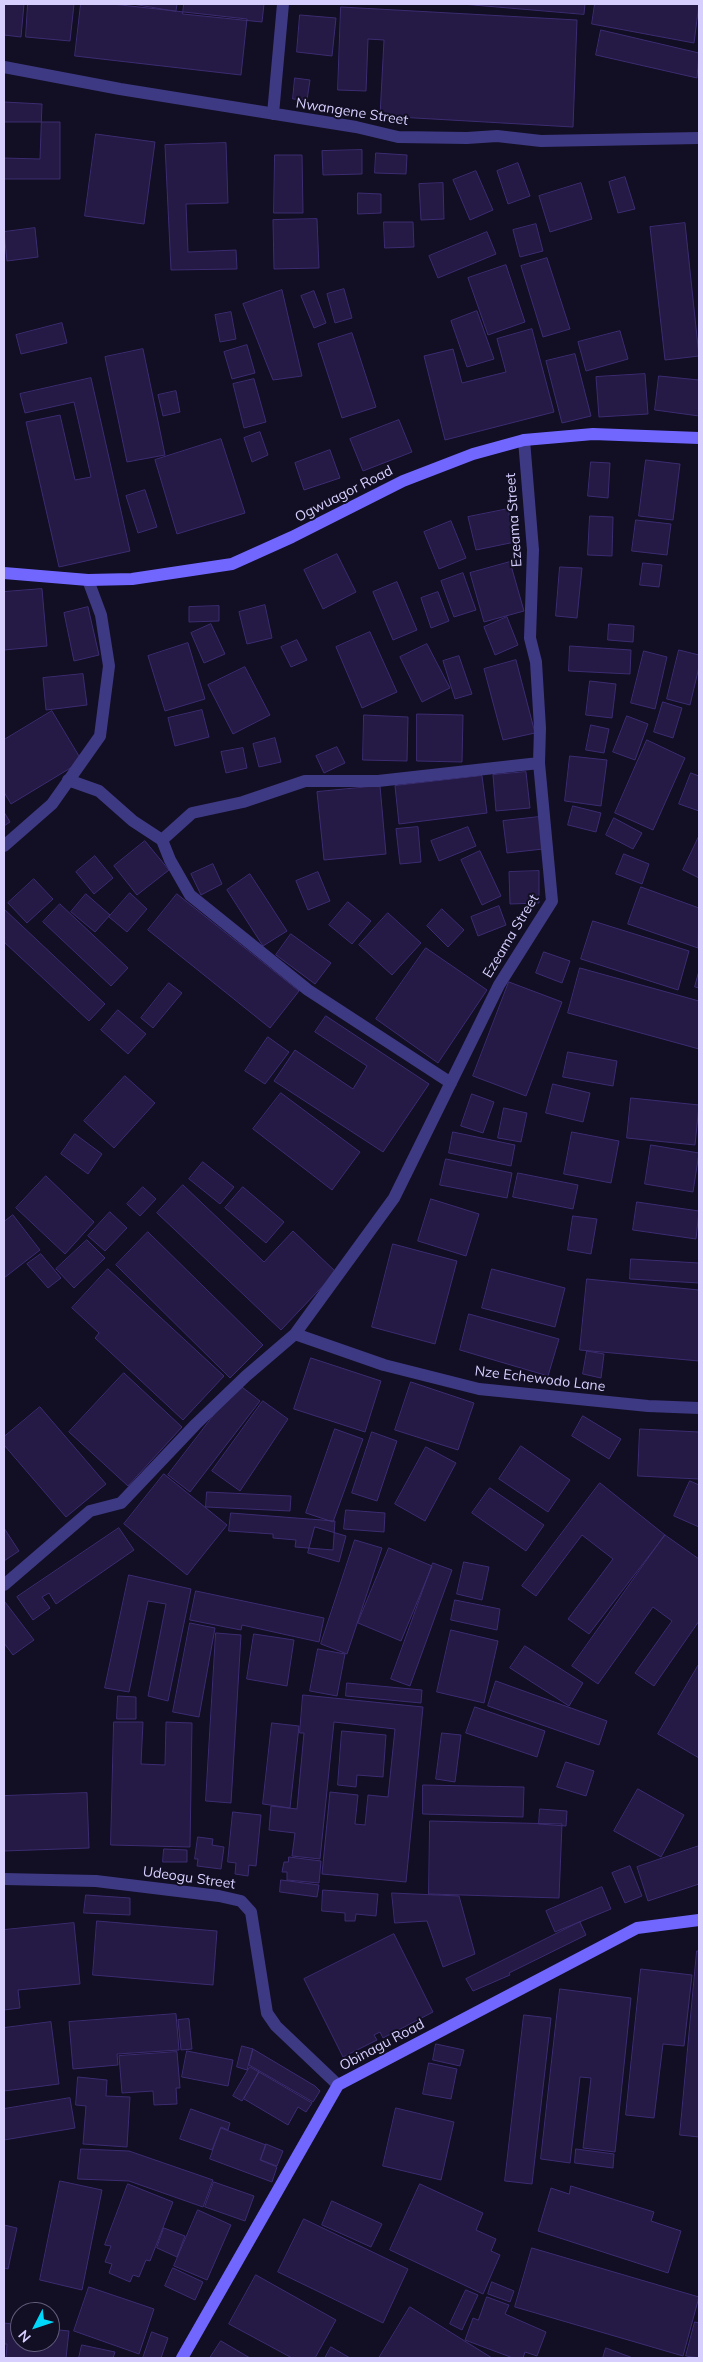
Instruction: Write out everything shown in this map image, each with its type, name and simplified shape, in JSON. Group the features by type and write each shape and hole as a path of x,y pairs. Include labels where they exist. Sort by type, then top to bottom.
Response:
{"street":[{"path":"273,114 282,4"},
{"name":"Nwangene Street","path":"4,67 120,89 356,127 398,137 466,138 497,136 541,141 699,138"},
{"name":"Ogwuagor Road","path":"4,573 88,580 132,579 232,564 292,537 403,481 473,454 524,440 593,434 699,438"},
{"name":"Ezeama Street","path":"4,1585 90,1511 121,1504 196,1424 246,1376 295,1334 394,1198 498,984 552,901 539,763 540,728 536,662 530,638 533,550 524,440"},
{"path":"4,846 52,804 100,736 109,666 101,615 88,580"},
{"path":"162,840 192,813 243,802 305,781 378,781 539,763"},
{"path":"68,780 99,791 133,821 162,840 170,860 190,895 308,990 451,1083"},
{"name":"Nze Echewodo Lane","path":"295,1334 384,1365 479,1389 648,1406 699,1408"},
{"name":"Udeogu Street","path":"4,1879 96,1881 219,1896 241,1901 251,1912 267,2013 276,2026 338,2085"},
{"name":"Obinagu Road","path":"182,2358 338,2085 637,1928 699,1920"}],"building":[{"path":"4,4 24,4 21,37 4,35"},
{"path":"28,4 74,4 70,41 26,37"},
{"path":"81,4 112,4 247,19 241,75 75,56"},
{"path":"133,4 177,4 176,11"},
{"path":"184,4 264,4 262,22 183,14"},
{"path":"462,4 585,4 584,14"},
{"path":"595,4 699,4 694,43 592,24"},
{"path":"341,7 577,20 573,127 380,116 384,40 368,39 366,91 338,90"},
{"path":"300,15 336,18 332,56 297,52"},
{"path":"601,30 699,53 697,78 596,55"},
{"path":"295,78 310,80 307,100 293,99"},
{"path":"4,102 42,104 40,159 4,158"},
{"path":"4,122 60,122 60,179 4,179"},
{"path":"96,134 155,142 144,224 85,216"},
{"path":"226,143 228,203 186,204 188,252 236,250 237,269 171,270 165,145"},
{"path":"362,150 362,174 323,175 322,151"},
{"path":"376,153 407,155 406,174 375,173"},
{"path":"275,155 302,155 303,213 274,213"},
{"path":"518,163 530,196 508,204 497,171"},
{"path":"476,171 493,210 470,220 453,180"},
{"path":"625,177 635,209 618,213 609,182"},
{"path":"443,183 444,219 421,220 419,184"},
{"path":"581,183 592,219 550,232 539,196"},
{"path":"358,193 381,194 381,213 358,214"},
{"path":"317,219 319,268 274,269 273,220"},
{"path":"384,222 413,222 414,247 385,248"},
{"path":"685,223 699,356 665,360 650,227"},
{"path":"536,224 543,251 520,257 513,230"},
{"path":"35,228 38,257 7,261 4,232"},
{"path":"487,232 496,254 438,278 429,256"},
{"path":"547,258 570,329 543,337 521,266"},
{"path":"506,265 525,322 488,335 468,278"},
{"path":"344,289 352,318 335,323 327,294"},
{"path":"282,290 302,376 273,380 243,304"},
{"path":"314,291 326,323 314,328 301,296"},
{"path":"477,311 494,359 467,367 451,321"},
{"path":"231,312 236,339 220,342 215,315"},
{"path":"62,323 67,343 21,354 16,335"},
{"path":"532,329 554,412 445,440 424,356 453,349 462,383 506,372 497,339"},
{"path":"620,331 628,359 586,371 578,342"},
{"path":"352,333 376,407 342,418 318,344"},
{"path":"247,345 255,373 232,379 224,352"},
{"path":"143,349 165,455 127,462 105,357"},
{"path":"575,354 591,416 562,423 546,361"},
{"path":"645,374 648,414 599,417 596,377"},
{"path":"659,376 699,380 699,416 655,410"},
{"path":"91,378 130,551 59,567 26,422 60,415 75,480 91,477 74,402 25,413 20,394"},
{"path":"254,379 266,422 244,428 233,384"},
{"path":"176,391 180,412 163,416 158,395"},
{"path":"399,420 412,452 363,471 350,439"},
{"path":"260,432 268,455 252,462 244,438"},
{"path":"221,439 245,513 177,534 155,460"},
{"path":"330,450 340,478 304,490 295,463"},
{"path":"646,460 680,464 673,520 639,516"},
{"path":"591,462 610,463 608,498 588,496"},
{"path":"145,490 157,527 138,533 126,496"},
{"path":"508,509 515,542 476,550 468,517"},
{"path":"590,516 613,517 612,556 588,555"},
{"path":"636,520 671,524 667,555 632,551"},
{"path":"451,521 466,558 439,569 424,532"},
{"path":"337,554 356,592 323,609 304,570"},
{"path":"510,562 524,611 484,622 470,573"},
{"path":"643,563 662,565 659,587 640,585"},
{"path":"560,567 582,568 577,618 556,616"},
{"path":"463,573 476,610 454,617 441,581"},
{"path":"397,582 417,630 393,640 373,592"},
{"path":"42,589 47,646 4,650 4,592"},
{"path":"438,592 449,621 431,628 421,598"},
{"path":"265,605 272,638 247,644 239,612"},
{"path":"219,606 219,621 189,622 189,607"},
{"path":"88,607 99,655 74,661 64,613"},
{"path":"507,617 518,645 495,655 484,627"},
{"path":"211,624 225,654 204,663 191,633"},
{"path":"609,624 634,626 633,642 608,640"},
{"path":"370,632 397,692 362,708 336,647"},
{"path":"297,640 307,660 291,667 281,647"},
{"path":"188,643 205,699 165,711 148,656"},
{"path":"427,644 450,688 422,702 400,657"},
{"path":"570,646 631,650 630,674 569,671"},
{"path":"679,650 699,655 699,667 690,705 667,699"},
{"path":"644,651 667,657 655,709 631,703"},
{"path":"459,656 472,694 455,699 443,661"},
{"path":"516,660 535,733 503,740 484,669"},
{"path":"245,667 270,715 233,734 208,685"},
{"path":"83,674 87,705 46,710 43,678"},
{"path":"590,681 616,684 612,718 586,715"},
{"path":"663,702 682,708 673,738 654,732"},
{"path":"202,710 209,737 175,746 168,718"},
{"path":"52,711 82,761 11,804 4,792 4,740"},
{"path":"417,714 463,715 462,762 417,761"},
{"path":"364,715 408,717 407,761 363,760"},
{"path":"627,716 648,724 635,760 613,752"},
{"path":"591,725 609,729 604,753 586,750"},
{"path":"275,738 281,762 259,767 253,744"},
{"path":"647,740 685,758 653,830 615,813"},
{"path":"337,747 345,763 324,773 316,756"},
{"path":"243,748 247,768 226,773 221,752"},
{"path":"570,756 607,760 601,806 565,801"},
{"path":"526,772 530,808 496,811 493,775"},
{"path":"691,773 699,776 699,811 679,804"},
{"path":"482,776 487,813 399,824 395,786"},
{"path":"380,786 386,854 324,860 317,792"},
{"path":"573,806 601,813 596,832 568,825"},
{"path":"4,812 10,822 4,826"},
{"path":"539,817 543,849 507,853 503,821"},
{"path":"614,818 642,833 633,849 606,835"},
{"path":"418,827 421,862 400,864 396,829"},
{"path":"468,827 476,846 439,861 431,841"},
{"path":"699,836 699,878 683,870"},
{"path":"145,841 169,870 137,895 114,866"},
{"path":"480,851 501,896 482,905 461,860"},
{"path":"624,854 649,864 642,884 616,874"},
{"path":"95,856 113,878 94,894 76,872"},
{"path":"213,864 222,884 201,895 191,874"},
{"path":"539,871 539,903 510,904 509,872"},
{"path":"318,872 330,901 308,910 296,881"},
{"path":"250,874 287,931 263,946 227,890"},
{"path":"34,879 53,899 27,923 8,903"},
{"path":"641,887 699,908 698,948 628,924"},
{"path":"130,893 147,909 127,932 109,917"},
{"path":"86,894 110,915 95,932 71,912"},
{"path":"177,894 299,991 270,1028 148,930"},
{"path":"348,902 371,921 352,944 329,925"},
{"path":"60,904 128,968 111,986 43,922"},
{"path":"499,906 506,925 478,936 471,917"},
{"path":"4,909 105,1004 89,1021 4,942"},
{"path":"442,909 464,930 448,947 427,926"},
{"path":"388,913 421,943 392,975 359,945"},
{"path":"593,921 689,951 678,990 581,959"},
{"path":"291,934 331,963 315,984 276,955"},
{"path":"426,948 487,990 438,1063 376,1019"},
{"path":"544,952 570,961 562,983 536,973"},
{"path":"580,968 699,1001 699,1049 568,1013"},
{"path":"699,971 699,988 695,987"},
{"path":"509,982 562,1002 526,1096 473,1076"},
{"path":"169,983 182,993 153,1028 141,1018"},
{"path":"118,1010 146,1034 128,1054 101,1030"},
{"path":"326,1016 429,1084 383,1152 274,1081 295,1050 353,1089 367,1066 315,1032"},
{"path":"268,1037 289,1052 265,1084 245,1071"},
{"path":"568,1052 617,1061 613,1086 563,1077"},
{"path":"125,1076 155,1103 114,1148 84,1121"},
{"path":"553,1084 590,1093 583,1122 546,1113"},
{"path":"281,1093 360,1152 332,1190 253,1129"},
{"path":"472,1094 494,1102 483,1133 461,1126"},
{"path":"631,1098 699,1105 695,1145 627,1138"},
{"path":"504,1108 527,1113 521,1142 498,1138"},
{"path":"453,1132 515,1145 511,1166 449,1153"},
{"path":"572,1132 619,1141 611,1183 564,1174"},
{"path":"75,1134 102,1154 88,1174 61,1154"},
{"path":"651,1145 699,1153 693,1192 645,1184"},
{"path":"446,1159 512,1173 507,1198 440,1185"},
{"path":"203,1162 234,1187 220,1204 189,1179"},
{"path":"518,1173 578,1185 573,1209 513,1197"},
{"path":"46,1176 94,1222 65,1254 16,1208"},
{"path":"183,1185 264,1262 293,1231 336,1272 281,1330 157,1213"},
{"path":"143,1187 156,1199 140,1216 127,1204"},
{"path":"243,1187 284,1222 266,1243 225,1208"},
{"path":"431,1199 479,1214 466,1256 418,1241"},
{"path":"637,1202 699,1211 696,1239 633,1230"},
{"path":"110,1212 127,1228 105,1251 88,1236"},
{"path":"13,1215 40,1250 4,1278 4,1222"},
{"path":"573,1216 597,1219 591,1254 568,1250"},
{"path":"148,1232 263,1345 230,1378 116,1265"},
{"path":"87,1240 105,1258 74,1288 56,1269"},
{"path":"393,1244 457,1261 435,1344 372,1327"},
{"path":"41,1254 61,1278 48,1288 27,1264"},
{"path":"631,1259 699,1263 699,1283 630,1279"},
{"path":"108,1269 224,1376 183,1420 95,1338 99,1333 72,1308"},
{"path":"492,1269 565,1288 555,1327 482,1308"},
{"path":"587,1279 699,1290 699,1361 580,1350"},
{"path":"469,1314 559,1339 548,1376 460,1350"},
{"path":"587,1351 604,1354 601,1378 583,1374"},
{"path":"311,1358 381,1381 365,1432 294,1409"},
{"path":"124,1373 182,1427 128,1486 69,1432"},
{"path":"411,1382 474,1403 458,1450 395,1430"},
{"path":"238,1384 260,1401 190,1492 168,1475"},
{"path":"263,1401 288,1419 240,1491 212,1471"},
{"path":"40,1407 106,1484 66,1517 4,1445 4,1437"},
{"path":"583,1416 621,1439 609,1459 572,1436"},
{"path":"335,1429 363,1439 333,1522 306,1513"},
{"path":"640,1429 699,1432 699,1479 638,1476"},
{"path":"372,1432 397,1441 377,1501 352,1493"},
{"path":"521,1446 570,1480 548,1512 499,1479"},
{"path":"426,1447 456,1463 425,1521 395,1504"},
{"path":"164,1474 227,1525 187,1575 124,1524"},
{"path":"690,1481 699,1485 699,1527 674,1516"},
{"path":"600,1483 665,1535 589,1634 568,1619 613,1559 582,1535 536,1596 522,1586"},
{"path":"490,1488 544,1525 526,1551 472,1513"},
{"path":"207,1492 291,1496 290,1511 206,1507"},
{"path":"346,1510 385,1513 384,1532 344,1529"},
{"path":"231,1513 335,1521 333,1550 295,1547 296,1540 273,1538 273,1534 229,1531"},
{"path":"315,1527 346,1536 339,1562 308,1553"},
{"path":"4,1528 19,1551 4,1561"},
{"path":"119,1528 134,1550 56,1604 49,1593 42,1597 50,1608 33,1620 17,1597"},
{"path":"665,1535 699,1559 699,1621 654,1686 635,1673 672,1621 653,1607 598,1684 572,1666"},
{"path":"355,1540 382,1548 347,1654 321,1644"},
{"path":"389,1548 432,1566 401,1641 358,1623"},
{"path":"464,1562 489,1567 482,1600 457,1594"},
{"path":"433,1563 452,1570 410,1686 391,1679"},
{"path":"129,1575 191,1589 168,1701 148,1696 166,1604 148,1601 129,1692 105,1688"},
{"path":"196,1591 324,1618 319,1642 242,1625 241,1630 190,1620"},
{"path":"455,1600 500,1609 497,1630 451,1620"},
{"path":"5,1602 34,1640 13,1655 4,1643"},
{"path":"190,1623 215,1628 199,1717 173,1712"},
{"path":"451,1630 498,1641 484,1703 437,1692"},
{"path":"216,1633 241,1635 231,1803 206,1801"},
{"path":"254,1634 294,1640 287,1686 247,1679"},
{"path":"525,1646 583,1683 569,1706 510,1668"},
{"path":"318,1649 345,1654 337,1696 310,1691"},
{"path":"699,1664 699,1758 658,1734"},
{"path":"496,1681 607,1721 599,1745 488,1706"},
{"path":"347,1683 422,1690 421,1703 346,1696"},
{"path":"303,1695 423,1707 406,1882 322,1874 330,1792 358,1795 355,1824 365,1825 368,1795 388,1797 395,1729 334,1722 320,1859 292,1856 295,1833 269,1830 271,1806 297,1809 304,1733 300,1733"},
{"path":"118,1696 136,1697 136,1719 117,1719"},
{"path":"475,1707 545,1731 537,1757 466,1733"},
{"path":"114,1722 143,1722 141,1764 165,1765 166,1722 192,1723 190,1847 111,1845"},
{"path":"272,1723 299,1726 290,1808 263,1804"},
{"path":"342,1731 386,1735 383,1777 357,1775 356,1787 338,1785"},
{"path":"442,1733 461,1735 455,1782 436,1779"},
{"path":"566,1762 594,1771 586,1796 557,1787"},
{"path":"423,1785 524,1787 523,1817 423,1814"},
{"path":"638,1789 684,1815 661,1857 614,1831"},
{"path":"87,1793 89,1848 4,1851 4,1796"},
{"path":"540,1809 567,1811 566,1826 539,1824"},
{"path":"233,1812 261,1815 256,1866 249,1865 248,1876 235,1874 236,1863 228,1862"},
{"path":"430,1821 562,1824 559,1898 429,1894"},
{"path":"198,1837 213,1839 212,1845 224,1847 221,1869 197,1866 198,1859 195,1859"},
{"path":"699,1846 699,1884 648,1901 637,1867"},
{"path":"164,1849 187,1850 187,1862 163,1862"},
{"path":"289,1857 321,1861 319,1883 287,1880 287,1872 282,1872 284,1862 288,1862"},
{"path":"630,1866 642,1896 625,1903 612,1873"},
{"path":"281,1880 319,1885 317,1897 280,1892"},
{"path":"602,1887 611,1909 555,1932 546,1911"},
{"path":"323,1890 378,1894 376,1916 356,1914 355,1921 345,1921 345,1913 322,1911"},
{"path":"392,1893 459,1896 475,1954 443,1967 427,1921 395,1923"},
{"path":"86,1895 130,1898 130,1915 84,1913"},
{"path":"97,1921 217,1931 213,1985 93,1975"},
{"path":"580,1922 586,1935 509,1973 510,1975 473,1991 466,1979"},
{"path":"74,1923 80,1984 18,1990 20,2008 4,2010 4,1930"},
{"path":"394,1934 433,2012 383,2038 380,2032 374,2035 377,2040 343,2057 304,1979"},
{"path":"697,1951 699,1951 699,2137 680,2135"},
{"path":"641,1969 692,1975 684,2046 663,2044 654,2118 626,2115"},
{"path":"560,1989 631,1998 615,2152 583,2148 591,2078 580,2077 570,2163 541,2159"},
{"path":"176,2014 179,2050 117,2054 118,2065 73,2069 69,2022"},
{"path":"524,2015 551,2018 532,2184 505,2181"},
{"path":"189,2019 192,2049 181,2050 178,2020"},
{"path":"51,2022 59,2084 4,2091 4,2028"},
{"path":"436,2044 464,2050 460,2066 433,2060"},
{"path":"242,2046 253,2049 247,2070 237,2067"},
{"path":"253,2049 315,2086 320,2091 313,2102 249,2065"},
{"path":"187,2051 233,2060 228,2086 182,2077"},
{"path":"177,2052 180,2088 176,2088 177,2104 154,2105 153,2091 122,2093 119,2056"},
{"path":"429,2063 457,2069 451,2099 423,2094"},
{"path":"250,2067 259,2072 242,2101 233,2096"},
{"path":"259,2072 312,2103 306,2112 298,2107 288,2125 244,2099"},
{"path":"78,2077 107,2080 106,2096 130,2097 127,2147 83,2144 86,2106 76,2105"},
{"path":"70,2098 75,2128 4,2140 4,2109"},
{"path":"396,2108 454,2122 441,2180 383,2166"},
{"path":"191,2109 230,2123 228,2130 221,2127 212,2150 180,2139"},
{"path":"221,2128 266,2145 260,2160 277,2167 272,2182 210,2159"},
{"path":"266,2144 283,2151 277,2166 261,2160"},
{"path":"81,2149 129,2151 213,2180 203,2207 129,2181 78,2179"},
{"path":"576,2149 614,2154 613,2168 575,2163"},
{"path":"60,2181 102,2190 82,2290 40,2280"},
{"path":"214,2182 254,2196 245,2221 205,2207"},
{"path":"128,2184 173,2202 150,2261 146,2260 139,2277 133,2275 130,2282 109,2273 112,2264 105,2262 111,2246 105,2245"},
{"path":"420,2184 483,2213 476,2230 496,2239 491,2251 500,2255 483,2294 390,2250"},
{"path":"571,2186 654,2212 651,2221 681,2231 668,2273 538,2231 551,2188 569,2194"},
{"path":"332,2201 382,2224 371,2247 322,2225"},
{"path":"198,2210 231,2225 207,2280 174,2266"},
{"path":"304,2219 408,2269 383,2323 278,2272"},
{"path":"4,2225 17,2228 8,2269 4,2268"},
{"path":"164,2228 185,2236 177,2257 157,2248"},
{"path":"532,2248 699,2297 683,2356 515,2307"},
{"path":"173,2268 203,2282 195,2300 165,2286"},
{"path":"256,2275 336,2320 315,2358 292,2358 229,2324"},
{"path":"492,2282 514,2291 510,2302 488,2294"},
{"path":"89,2287 154,2309 139,2354 74,2331"},
{"path":"466,2290 478,2295 462,2330 450,2324"},
{"path":"487,2297 509,2305 505,2314 546,2332 537,2356 525,2352 523,2358 513,2358 465,2340 473,2318 478,2320"},
{"path":"410,2307 492,2358 379,2358"},
{"path":"695,2322 699,2323 699,2358 686,2356"},
{"path":"4,2323 10,2324 10,2352 60,2352 60,2330 69,2331 66,2358 6,2358 7,2344 4,2344"},
{"path":"152,2332 168,2338 161,2358 143,2358"},
{"path":"221,2341 250,2358 210,2358"},
{"path":"82,2345 115,2352 113,2358 79,2358"},
{"path":"331,2347 350,2358 325,2358"},
{"path":"606,2348 633,2358 603,2358"}]}
